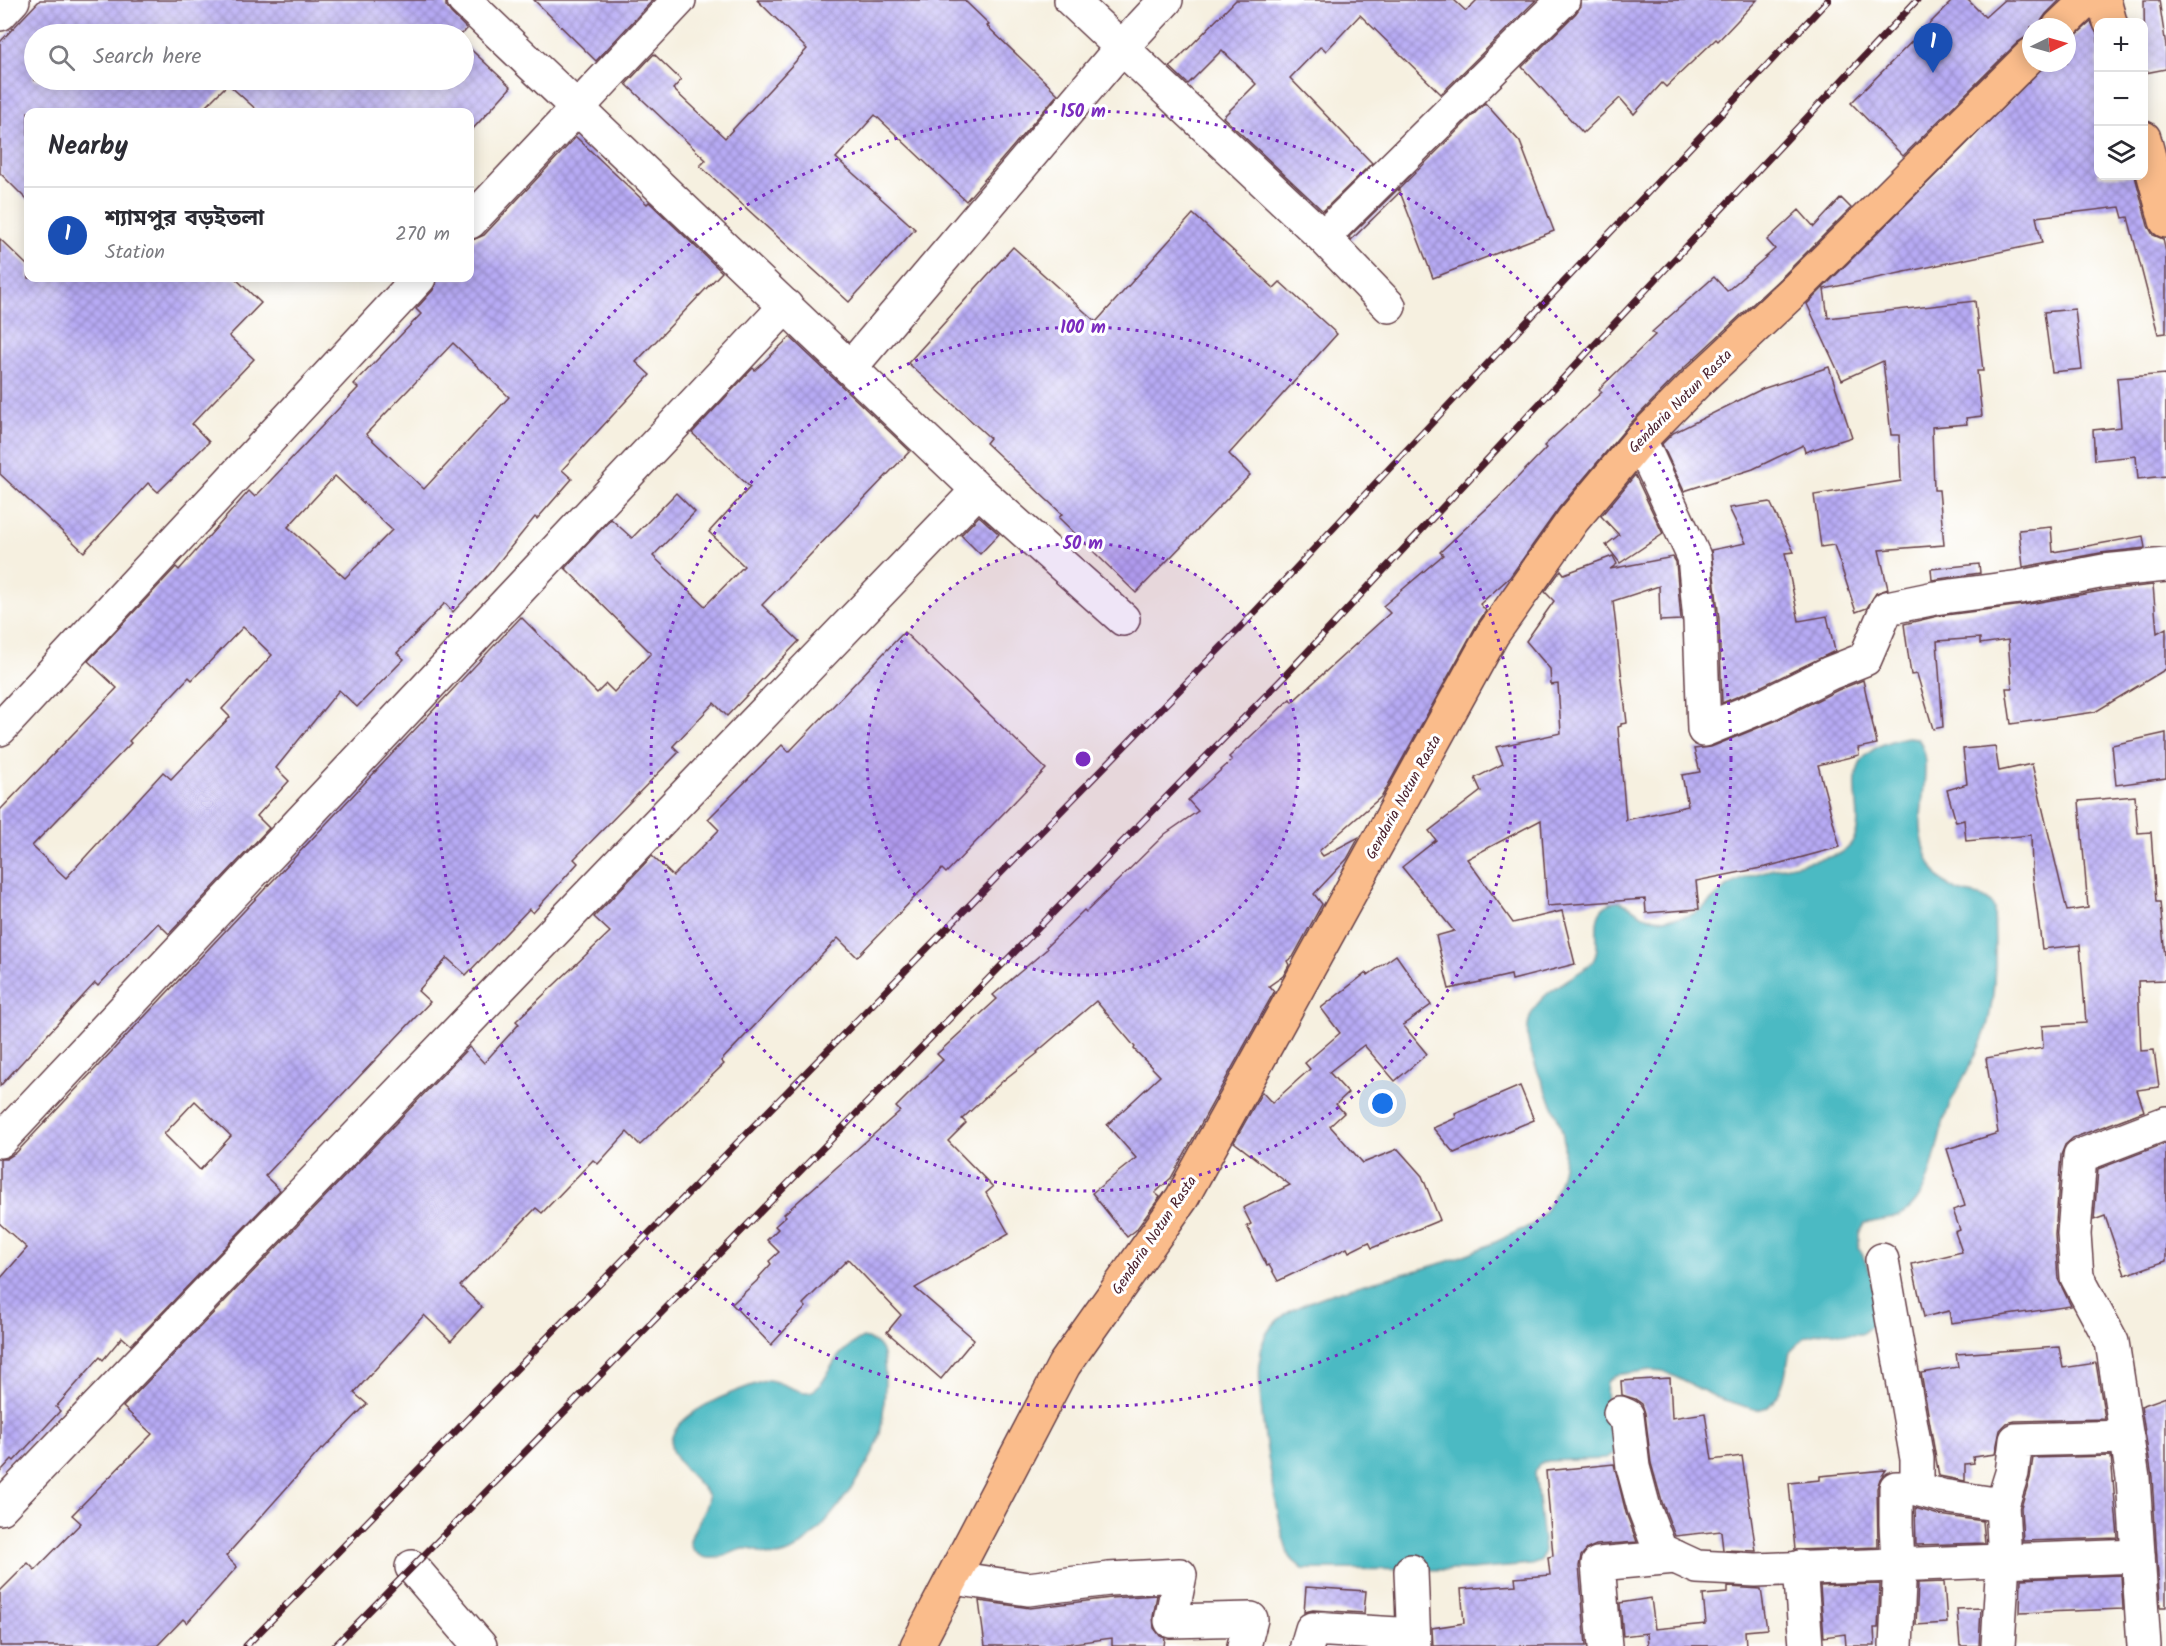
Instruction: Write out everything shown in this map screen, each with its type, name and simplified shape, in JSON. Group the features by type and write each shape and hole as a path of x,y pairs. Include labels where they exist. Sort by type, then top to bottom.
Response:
{"main road":[{"path":"2068,18 2087,0"},
{"path":"2104,0 2109,18"},
{"name":"Gendaria Notun Rasta","path":"917,1646 1064,1365 1182,1198 1492,635 1573,520 1640,440 2022,64"},
{"path":"2152,143 2166,221"}],"street":[{"path":"0,14 13,0"},
{"path":"464,0 978,490 1123,619"},
{"path":"474,218 679,0"},
{"path":"1071,0 1323,237 1389,306"},
{"path":"850,368 1121,48 1166,0"},
{"path":"1323,237 1563,0"},
{"path":"0,729 414,282"},
{"path":"0,1141 786,306"},
{"path":"1640,440 1694,557 1700,621 1704,730 1768,704 1830,673 1865,659 1887,609 1935,598 2020,587 2104,571 2166,564"},
{"path":"0,1508 978,490"},
{"path":"2144,1646 2133,1478 2112,1342 2078,1277 2074,1234 2080,1156 2166,1123"},
{"path":"1882,1260 1917,1459 1917,1482 1913,1488"},
{"path":"1620,1413 1627,1416 1633,1467 1644,1508 1660,1550 1697,1567 1756,1570 2138,1556"},
{"path":"1998,1646 2003,1560 2002,1505 2012,1473 2016,1440 2127,1437"},
{"path":"1896,1646 1898,1565 1896,1488 1913,1488 1942,1496 2002,1505"},
{"path":"1605,1646 1598,1564 1675,1557"},
{"path":"411,1567 480,1646"},
{"path":"1800,1567 1806,1646"},
{"path":"1411,1571 1413,1646"},
{"path":"953,1578 1028,1589 1109,1579 1180,1575 1171,1621 1251,1619 1244,1646"},
{"path":"1307,1646 1312,1629 1398,1634 1398,1646"}],"water":[{"path":"1907,737 1918,738 1924,756 1925,778 1921,833 1931,865 1938,876 1951,887 1983,897 1994,908 1994,977 1992,1004 1981,1043 1946,1114 1932,1168 1921,1194 1914,1205 1904,1213 1891,1219 1865,1223 1859,1233 1859,1247 1870,1272 1877,1315 1873,1325 1861,1334 1828,1331 1805,1337 1790,1352 1784,1380 1777,1397 1768,1407 1757,1410 1718,1398 1663,1371 1651,1370 1616,1375 1607,1382 1606,1391 1615,1453 1607,1459 1547,1461 1539,1464 1535,1472 1544,1550 1540,1562 1531,1565 1471,1570 1303,1569 1289,1557 1282,1534 1264,1430 1261,1400 1261,1350 1272,1326 1292,1310 1308,1302 1454,1259 1494,1243 1535,1222 1547,1208 1556,1190 1564,1162 1564,1146 1558,1119 1530,1051 1528,1026 1530,1016 1541,999 1549,992 1593,961 1596,954 1599,914 1611,903 1620,902 1653,918 1669,919 1686,916 1701,909 1723,890 1740,880 1761,872 1840,853 1853,841 1858,826 1857,775 1863,759 1879,746"},
{"path":"863,1338 876,1343 882,1351 885,1369 883,1419 877,1444 871,1456 842,1501 818,1530 796,1549 785,1554 777,1556 744,1549 715,1558 699,1555 690,1543 705,1509 708,1496 673,1453 671,1440 677,1427 689,1416 722,1397 768,1380 799,1391 813,1391 840,1355 849,1346"}],"building":[{"path":"40,0 446,0 446,6 462,24 24,24 24,90 222,90 204,108 24,108 24,197 0,173 0,42"},
{"path":"534,0 653,0 596,61"},
{"path":"757,0 964,0 989,24 987,26 1058,94 966,201 875,115 836,158 915,229 849,302 700,166 706,160 626,84 654,54 681,80 673,89 725,138 807,49"},
{"path":"1236,0 1454,0 1466,11 1477,0 1536,0 1441,94 1360,15 1326,51 1321,46 1290,78 1372,163 1323,211 1223,117 1256,84 1222,50 1188,84 1170,67"},
{"path":"1581,0 1757,0 1718,41 1716,39 1666,87 1662,83 1634,114 1620,98 1583,133 1522,67 1576,13 1581,6"},
{"path":"1953,0 1968,0 1985,17 2004,0 2060,0 2043,18 2022,18 2022,40 1903,156 1851,103"},
{"path":"2144,0 2159,0 2166,46 2166,69 2148,72 2148,18 2144,18"},
{"path":"2091,22 2094,28 2094,180 2136,180 2148,226 2153,235 2163,239 2166,252 2166,333 2158,334 2128,217 2123,218 2120,207 2036,217 2042,243 1824,289 1828,318 1975,301 1983,371 1977,371 1982,416 1966,418 1967,424 1932,427 1934,490 1939,490 1944,545 1879,550 1888,589 1876,593 1867,608 1856,612 1834,545 1821,547 1814,495 1901,481 1899,435 1891,435 1883,361 1842,380 1807,304 2038,72 2076,72 2076,35"},
{"path":"474,52 511,87 474,128 474,108 255,108 235,90 474,90"},
{"path":"1485,103 1520,142 1554,231 1433,278 1400,192 1351,240 1349,237 1398,189 1399,191"},
{"path":"576,137 647,204 649,202 722,272 636,362 650,375 562,470 572,479 537,519 535,517 490,573 453,612 445,603 397,653 404,659 357,707 339,690 276,768 289,781 257,816 269,828 169,934 158,923 98,986 95,983 0,1086 0,810 117,688 88,661 176,567 179,570 249,491 255,497 358,388 354,384 421,314 416,309 433,290 436,282 474,282 474,239 484,235","holes":["453,343 509,397 424,489 366,434","335,476 392,530 345,578 288,527","243,627 272,655 222,709 230,717 171,779 163,772 66,878 32,846 131,743 129,741 189,677 192,680"]},
{"path":"1841,198 1851,208 1785,274 1685,367 1627,427 1559,508 1510,577 1480,604 1486,611 1382,796 1319,851 1323,856 1359,837 1347,859 1314,894 1322,904 1293,957 1287,961 1289,965 1283,976 1269,986 1274,992 1171,1178 1155,1193 1160,1197 1136,1230 1127,1237 1092,1193 1136,1158 1107,1125 1160,1076 1134,1049 1135,1047 1096,1001 962,1119 966,1123 948,1141 993,1187 986,1193 1009,1234 915,1288 974,1339 941,1379 887,1332 901,1315 848,1259 803,1304 806,1307 771,1345 732,1304 760,1278 771,1264 769,1261 779,1252 767,1240 778,1229 775,1226 786,1216 784,1214 900,1111 896,1107 943,1060 937,1054 997,999 993,995 1047,949 1046,947 1084,910 1086,912 1165,834 1198,811 1188,800 1232,760 1229,757 1290,699 1292,702 1390,613 1383,606 1443,555 1440,552 1498,498 1546,448 1544,446 1602,392 1599,389 1655,335 1652,332 1714,277 1727,291 1775,249 1767,240 1799,210 1814,227"},
{"path":"1193,214 1274,288 1280,282 1337,334 1229,454 1250,475 1136,593 1059,518 1062,514 986,443 990,438 908,363 1013,247 1096,322"},
{"path":"0,239 24,262 24,282 239,282 261,303 229,336 254,359 192,424 209,442 158,492 148,483 84,552 0,474"},
{"path":"2075,309 2082,369 2052,372 2044,312"},
{"path":"790,337 910,451 762,605 799,641 727,716 714,703 673,746 679,752 574,859 578,863 533,913 529,909 466,975 447,958 418,991 430,1002 265,1176 280,1190 131,1345 122,1337 103,1360 100,1357 56,1407 60,1411 14,1461 12,1459 0,1472 0,1279 27,1248 0,1224 0,1159 6,1159 16,1153 521,617 597,693 606,684 614,692 651,653 565,568 611,519 632,538 676,493 695,512 653,556 705,606 744,566 709,532 750,487 692,433 753,368 755,370","holes":["195,1101 231,1136 200,1170 164,1134"]},
{"path":"1829,367 1852,437 1805,452 1803,445 1753,469 1684,491 1662,444 1673,433 1762,389"},
{"path":"2166,374 2166,476 2138,479 2136,456 2095,460 2093,430 2121,427 2117,378"},
{"path":"1635,475 1663,534 1620,563 1606,545 1619,535 1601,516"},
{"path":"1770,502 1794,552 1785,553 1799,621 1827,616 1835,651 1722,703 1719,619 1711,550 1746,543 1729,508"},
{"path":"979,516 999,534 980,554 961,535"},
{"path":"2051,527 2053,552 2143,536 2145,548 2100,553 2023,567 2019,530"},
{"path":"1613,556 1617,564 1610,569 1673,557 1676,562 1681,620 1660,621 1659,586 1613,601 1627,723 1618,727 1626,820 1688,806 1682,775 1700,772 1694,749 1711,747 1775,721 1863,680 1877,744 1858,748 1859,755 1818,765 1840,847 1766,867 1696,881 1699,909 1646,913 1645,899 1547,906 1541,820 1467,859 1513,923 1562,911 1575,964 1512,980 1511,975 1449,989 1436,936 1454,931 1402,867 1436,840 1429,831 1481,791 1475,778 1503,764 1496,747 1561,733 1558,684 1551,685 1550,669 1526,641 1554,601 1545,592 1561,570 1564,574"},
{"path":"1979,564 1980,573 1932,580 1931,569"},
{"path":"2153,585 2157,633 2166,628 2166,669 2095,712 2011,724 2006,688 2012,688 2008,640 1980,644 1980,638 1937,641 1943,727 1933,729 1917,674 1911,675 1904,624 1938,616"},
{"path":"904,632 1046,769 946,873 942,869 857,957 838,938 721,1061 724,1064 640,1145 627,1132 598,1164 593,1160 542,1213 536,1208 460,1286 482,1307 451,1341 424,1315 354,1393 367,1404 322,1448 226,1556 237,1567 187,1623 183,1619 157,1646 0,1646 0,1591 28,1563 35,1570 81,1523 72,1515 152,1434 123,1407 469,1047 484,1063 519,1024 516,1021 610,932 594,917 652,856 673,876 719,830 708,819 782,745 789,752"},
{"path":"2166,733 2166,778 2116,785 2112,745"},
{"path":"1995,746 1999,771 2032,764 2067,911 2088,908 2079,801 2135,796 2138,833 2151,832 2156,902 2160,902 2166,968 2166,980 2138,981 2141,1051 2154,1050 2159,1087 2137,1090 2144,1111 2073,1138 2065,1145 2061,1155 2055,1235 2058,1279 2071,1306 1951,1323 1949,1311 1924,1317 1912,1264 1962,1252 1955,1232 1960,1230 1953,1210 1965,1206 1947,1149 1998,1133 1986,1058 2043,1048 2042,1026 2086,1023 2080,945 2042,949 2032,870 2031,835 1966,841 1964,820 1956,822 1947,790 1967,784 1963,749"},
{"path":"1396,955 1431,1005 1403,1025 1427,1054 1395,1081 1364,1045 1329,1072 1348,1093 1336,1104 1344,1113 1330,1126 1363,1163 1398,1149 1422,1176 1440,1220 1372,1248 1369,1242 1349,1252 1347,1248 1278,1281 1269,1265 1267,1266 1247,1226 1251,1224 1243,1208 1290,1185 1234,1142 1262,1092 1272,1103 1310,1069 1305,1063 1340,1033 1321,1008 1366,973 1368,975"},
{"path":"1520,1086 1534,1120 1454,1153 1433,1128 1456,1118 1455,1114"},
{"path":"2166,1143 2166,1261 2125,1275 2105,1216 2094,1220 2098,1169"},
{"path":"2059,1347 2063,1368 2096,1363 2105,1419 2007,1423 2000,1430 1995,1454 1973,1457 1974,1463 1965,1464 1965,1481 1939,1476 1921,1373 1958,1367 1956,1354"},
{"path":"1670,1378 1672,1418 1705,1413 1712,1460 1742,1456 1756,1551 1723,1550 1721,1531 1675,1536 1651,1463 1642,1404 1622,1395 1621,1381"},
{"path":"2166,1397 2166,1607 2160,1607 2152,1477 2141,1406"},
{"path":"2111,1456 2118,1538 2023,1541 2021,1507 2030,1478 2033,1458"},
{"path":"1614,1464 1626,1513 1637,1542 1596,1545 1587,1549 1581,1556 1579,1566 1586,1646 1433,1646 1432,1628 1464,1623 1461,1589 1516,1585 1515,1578 1550,1575 1548,1557 1553,1556 1546,1471"},
{"path":"1886,1470 1877,1488 1878,1547 1795,1550 1789,1483 1820,1480 1820,1476"},
{"path":"1915,1508 1939,1515 1983,1521 1985,1543 1916,1545"},
{"path":"2121,1575 2123,1609 2020,1613 2021,1579"},
{"path":"1944,1582 1947,1623 1916,1625 1918,1583"},
{"path":"1880,1584 1878,1628 1874,1628 1875,1646 1846,1646 1845,1634 1824,1637 1820,1586"},
{"path":"1306,1587 1366,1591 1364,1613 1313,1610 1304,1612"},
{"path":"1728,1587 1761,1589 1767,1629 1745,1631 1746,1646 1648,1646 1647,1633 1623,1636 1620,1603 1651,1598 1655,1629 1706,1624 1703,1595 1728,1593"},
{"path":"1157,1595 1153,1617 1154,1628 1160,1636 1165,1638 1164,1646 1112,1646 1112,1638 1051,1646 985,1646 979,1601 1030,1608"},
{"path":"1981,1608 1979,1646 1960,1646 1957,1609"}],"railway":[{"path":"246,1646 1238,630 1828,0"},
{"path":"335,1646 1282,679 1917,0"}],"place":[{"name":"শ্যামপুর বড়ইতলা","path":"1933,73"}]}
